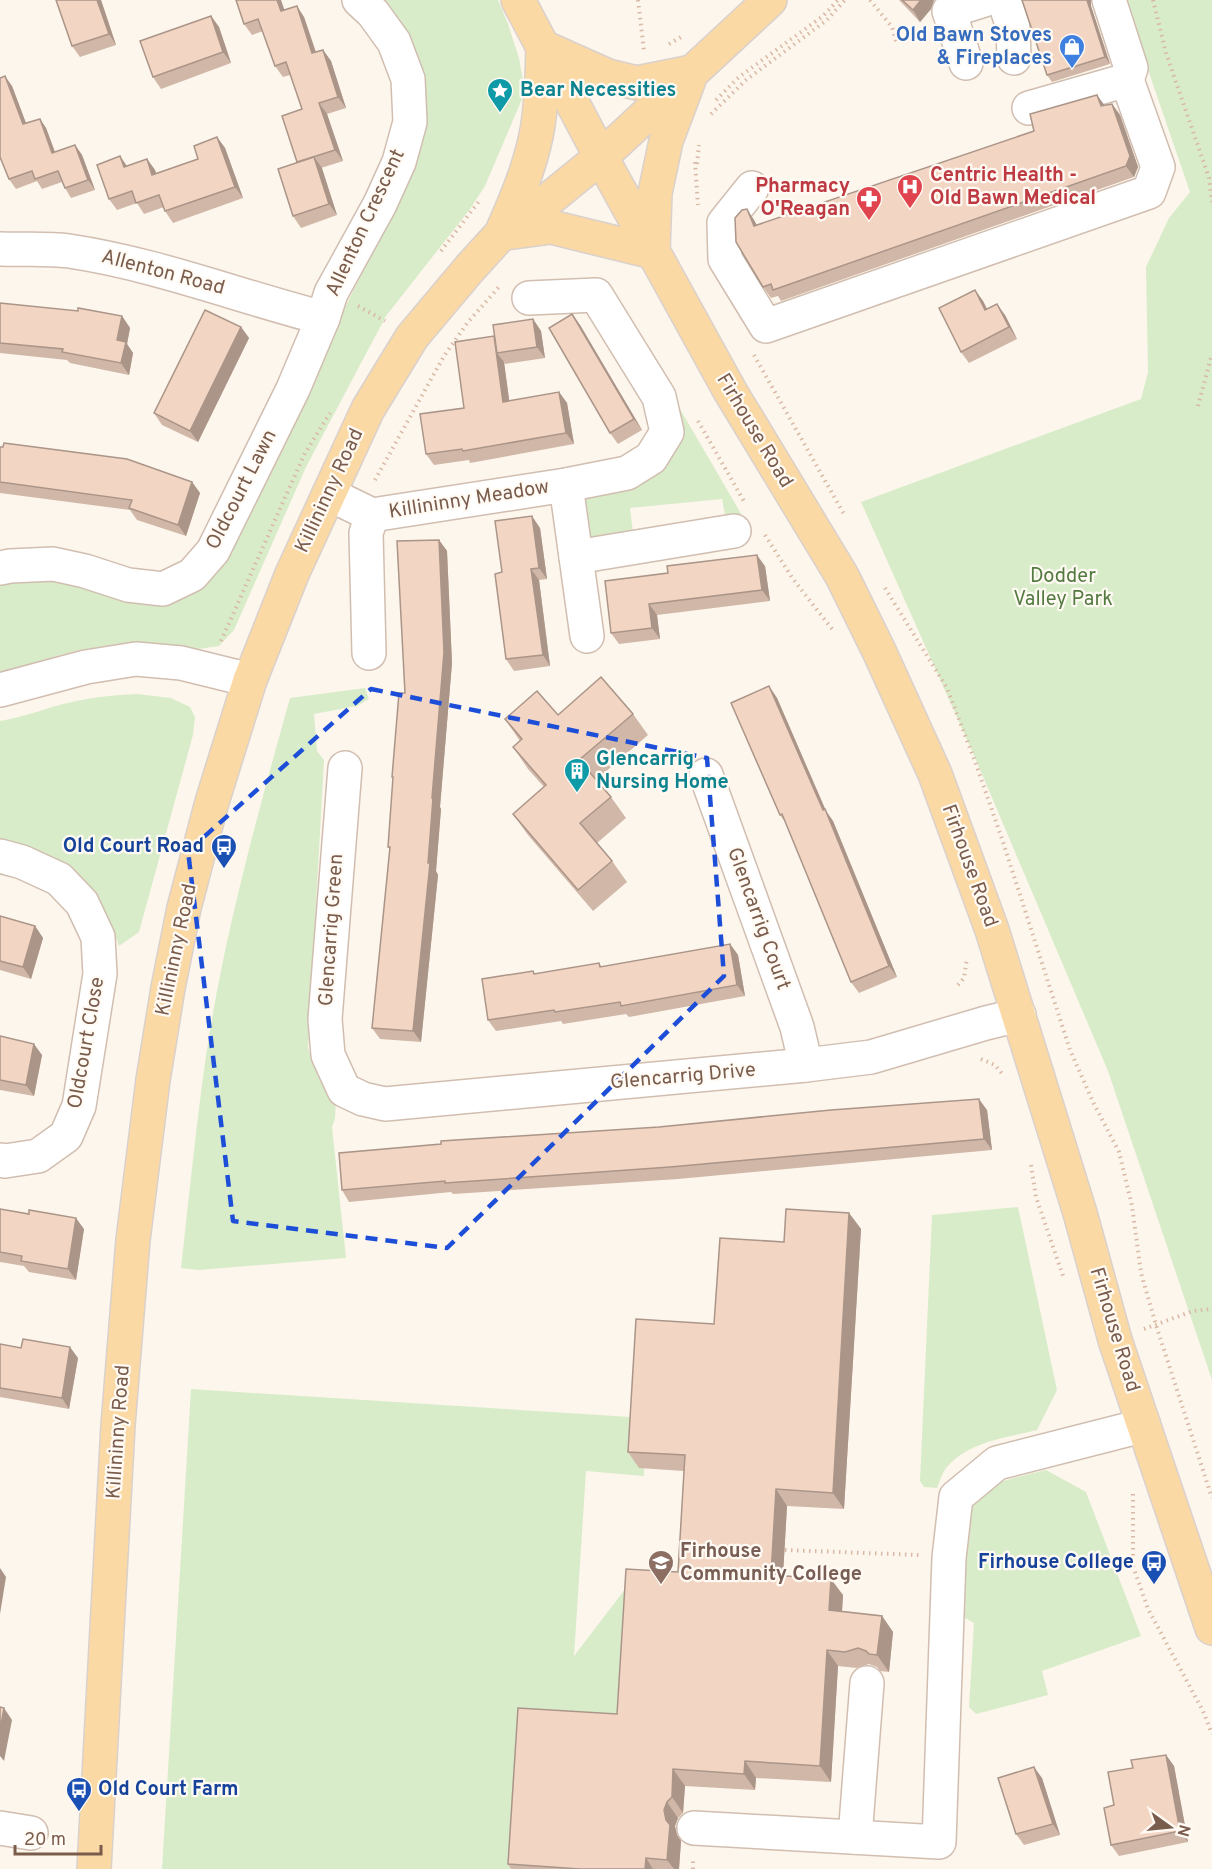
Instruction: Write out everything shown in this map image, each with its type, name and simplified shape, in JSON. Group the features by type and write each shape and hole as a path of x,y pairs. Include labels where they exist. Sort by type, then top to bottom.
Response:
{"main road":[{"name":"Firhouse Road","path":"518,0 730,391 842,576 935,774 992,930 1080,1213 1115,1340 1212,1628"},
{"name":"Killininny Road","path":"94,1869 118,1425 133,1240 152,1091 168,988 184,908 212,802 250,680 292,573 368,409 412,337 501,234 532,213 602,157 770,0"},
{"path":"501,234 519,192 536,135 543,47 608,76 637,83 692,72"},
{"path":"501,234 551,227 653,252 655,193 666,141 692,72"}],"street":[{"name":"Allenton Crescent","path":"336,309 331,293 380,204 399,162 410,122 408,79 394,42 374,13 359,0"},
{"path":"985,0 996,29 991,59 1013,27 1004,0"},
{"path":"752,188 724,224 725,259 766,326 1149,192 1158,167 1127,80 1131,68 1109,0"},
{"path":"1029,108 1127,80"},
{"name":"Allenton Road","path":"0,249 66,251 107,257 185,276 289,309 336,309"},
{"name":"Killininny Meadow","path":"328,494 372,515 566,485 627,472 651,458 667,432 659,397 596,295 529,298"},
{"name":"Oldcourt Lawn","path":"0,568 52,564 85,571 128,585 163,589 192,575 213,551 293,389 336,309"},
{"name":"Killininny Meadow","path":"566,485 587,636"},
{"name":"Killininny Meadow","path":"369,652 366,534 372,515"},
{"path":"576,557 748,523"},
{"path":"0,690 86,667 135,659 182,663 250,680"},
{"name":"Glencarrig Green","path":"344,1090 328,1055 325,1019 345,768"},
{"name":"Glencarrig Court","path":"706,775 797,1027 806,1065"},
{"name":"Oldcourt Close","path":"0,856 22,862 58,879 82,903 98,937 100,974 80,1106 66,1136 38,1156 0,1160"},
{"name":"Glencarrig Drive","path":"344,1090 363,1100 386,1104 806,1065 871,1057 1019,1015"},
{"path":"694,1828 939,1842 949,1558 956,1497 997,1463 1126,1430 1143,1423"},
{"path":"855,1837 867,1683"}],"path":[{"path":"638,0 644,52"},
{"path":"739,77 823,16 838,0"},
{"path":"709,115 746,81 827,20 845,0"},
{"path":"870,0 892,27 897,44"},
{"path":"1154,0 1166,53 1209,178 1212,202"},
{"path":"665,46 691,29"},
{"path":"634,52 656,52"},
{"path":"696,180 701,134"},
{"path":"336,309 386,321"},
{"path":"375,480 444,356 468,322"},
{"path":"1198,406 1212,354"},
{"path":"694,416 748,523 835,634"},
{"path":"958,985 964,978 967,957"},
{"path":"981,1059 995,1065 1004,1077"},
{"path":"1094,1104 1119,1152 1132,1206 1140,1273 1212,1498"},
{"path":"1030,1164 1036,1197 1066,1285"},
{"path":"1144,1329 1193,1311 1212,1309"},
{"path":"1133,1493 1133,1566 1148,1609 1203,1711 1212,1734"},
{"path":"785,1550 923,1555"}],"highlighted area":[{"path":"371,689 707,758 724,976 447,1248 233,1221 188,851"}],"green space":[{"path":"379,0 498,0 519,58 525,92 485,186 470,209 386,316 306,467 234,630 219,646 191,650 156,644 119,644 79,650 0,672 0,579 43,576 119,595 219,565 402,191 416,156"},
{"name":"Dodder Valley Park","path":"1124,0 1212,0 1212,1380 1108,1071 976,760 861,502 1141,399 1148,372 1146,267 1169,218 1190,192"},
{"path":"680,409 743,517 726,520 722,499 630,508 633,533 591,538 584,519 585,497 641,482 655,475 666,465 674,451 679,433"},
{"path":"365,688 369,699 357,706 314,714 317,751 324,760 308,1048 321,1083 330,1094 336,1097 335,1119 332,1127 346,1258 198,1270 181,1268 213,1011 242,876 290,698"},
{"path":"137,694 171,698 190,707 195,717 193,735 139,932 119,946 101,906 74,873 49,856 0,841 0,721 80,700"},
{"path":"1018,1207 1057,1390 1037,1430 989,1442 966,1451 947,1467 937,1488 924,1487 920,1481 932,1215"},
{"path":"191,1389 646,1418 644,1476 586,1471 574,1656 639,1571 630,1731 521,1869 162,1869"},
{"path":"1046,1470 1086,1492 1141,1636 1042,1671 1048,1695 976,1714 969,1707 974,1623 965,1618 968,1535 973,1505 983,1491 991,1487 1009,1479"}],"building":[{"path":"56,0 97,0 109,34 72,46"},
{"path":"236,0 277,0 281,11 297,6 312,53 323,50 338,97 319,103 335,150 297,162 282,116 302,109 286,62 275,66 258,19 244,24"},
{"path":"902,0 921,0 913,10"},
{"path":"1022,0 1087,0 1105,57 1047,75"},
{"path":"211,16 223,52 153,77 140,41"},
{"path":"5,76 23,124 40,119 52,153 75,145 88,180 65,188 58,171 35,179 32,171 9,179 0,157 0,78"},
{"path":"1097,95 1101,106 1112,104 1130,156 1126,166 773,290 771,284 763,287 736,242 735,218 742,210 747,209 754,226 1034,131 1030,114"},
{"path":"217,137 235,187 165,211 159,195 136,203 132,191 109,199 97,165 120,156 124,167 147,159 152,175 198,159 194,146"},
{"path":"314,157 329,204 293,216 278,169"},
{"path":"975,290 985,310 997,304 1009,327 961,352 939,308"},
{"path":"0,303 78,311 78,308 122,316 117,340 126,342 121,363 62,352 63,349 0,343"},
{"path":"205,310 241,327 190,431 154,413"},
{"path":"572,314 634,419 610,433 549,328"},
{"path":"533,319 537,347 497,353 493,325"},
{"path":"494,336 503,402 559,392 566,433 463,451 462,449 426,454 420,414 464,408 455,342"},
{"path":"4,443 127,459 192,482 178,525 129,508 132,500 0,482 0,447 3,447"},
{"path":"532,516 539,568 531,569 543,655 506,659 495,574 502,572 495,521"},
{"path":"439,540 444,652 432,798 428,863 430,863 413,1031 372,1028 390,847 388,847 392,777 399,693 405,693 397,541"},
{"path":"757,555 762,590 649,604 652,628 611,633 605,581 668,573 667,566"},
{"name":"Glencarrig Nursing Home","path":"601,677 633,714 579,760 611,797 580,823 612,861 578,890 513,814 546,785 513,747 522,739 505,719 537,691 558,715"},
{"path":"769,686 823,810 825,809 889,966 851,982 782,814 780,815 731,703"},
{"path":"0,916 35,926 23,967 0,961"},
{"path":"730,944 737,985 621,1006 620,1002 488,1020 482,979 533,971 534,974 599,963 600,967"},
{"path":"0,1036 34,1044 26,1085 0,1080"},
{"path":"979,1099 984,1139 670,1167 342,1190 339,1153 441,1144 441,1141 659,1127 831,1110"},
{"path":"0,1209 29,1214 29,1210 76,1218 68,1269 21,1261 22,1256 0,1252"},
{"path":"786,1209 849,1213 833,1493 776,1489 771,1575 831,1579 829,1610 882,1616 877,1655 869,1654 858,1648 845,1652 827,1650 820,1766 745,1761 744,1774 673,1769 672,1797 664,1810 666,1820 670,1825 667,1860 646,1858 645,1869 580,1869 508,1864 518,1708 617,1714 626,1569 678,1572 685,1455 628,1452 636,1319 714,1324 720,1238 784,1242"},
{"path":"23,1339 70,1347 62,1398 0,1388 0,1344 21,1348"},
{"path":"0,1707 4,1708 0,1730"},
{"path":"1166,1755 1180,1831 1111,1845 1104,1808 1114,1805 1108,1772 1133,1768 1131,1760"},
{"path":"1034,1767 1053,1824 1016,1834 998,1778"}],"place":[{"name":"Old Bawn Stoves & Fireplaces","path":"1072,70"},
{"name":"Bear Necessities","path":"500,114"},
{"name":"Centric Health - Old Bawn Medical","path":"910,210"},
{"name":"Pharmacy O'Reagan","path":"869,222"},
{"name":"Glencarrig Nursing Home","path":"577,794"},
{"name":"Old Court Road","path":"224,870"},
{"name":"Firhouse Community College","path":"661,1586"},
{"name":"Firhouse College","path":"1154,1586"},
{"name":"Old Court Farm","path":"79,1813"}]}
